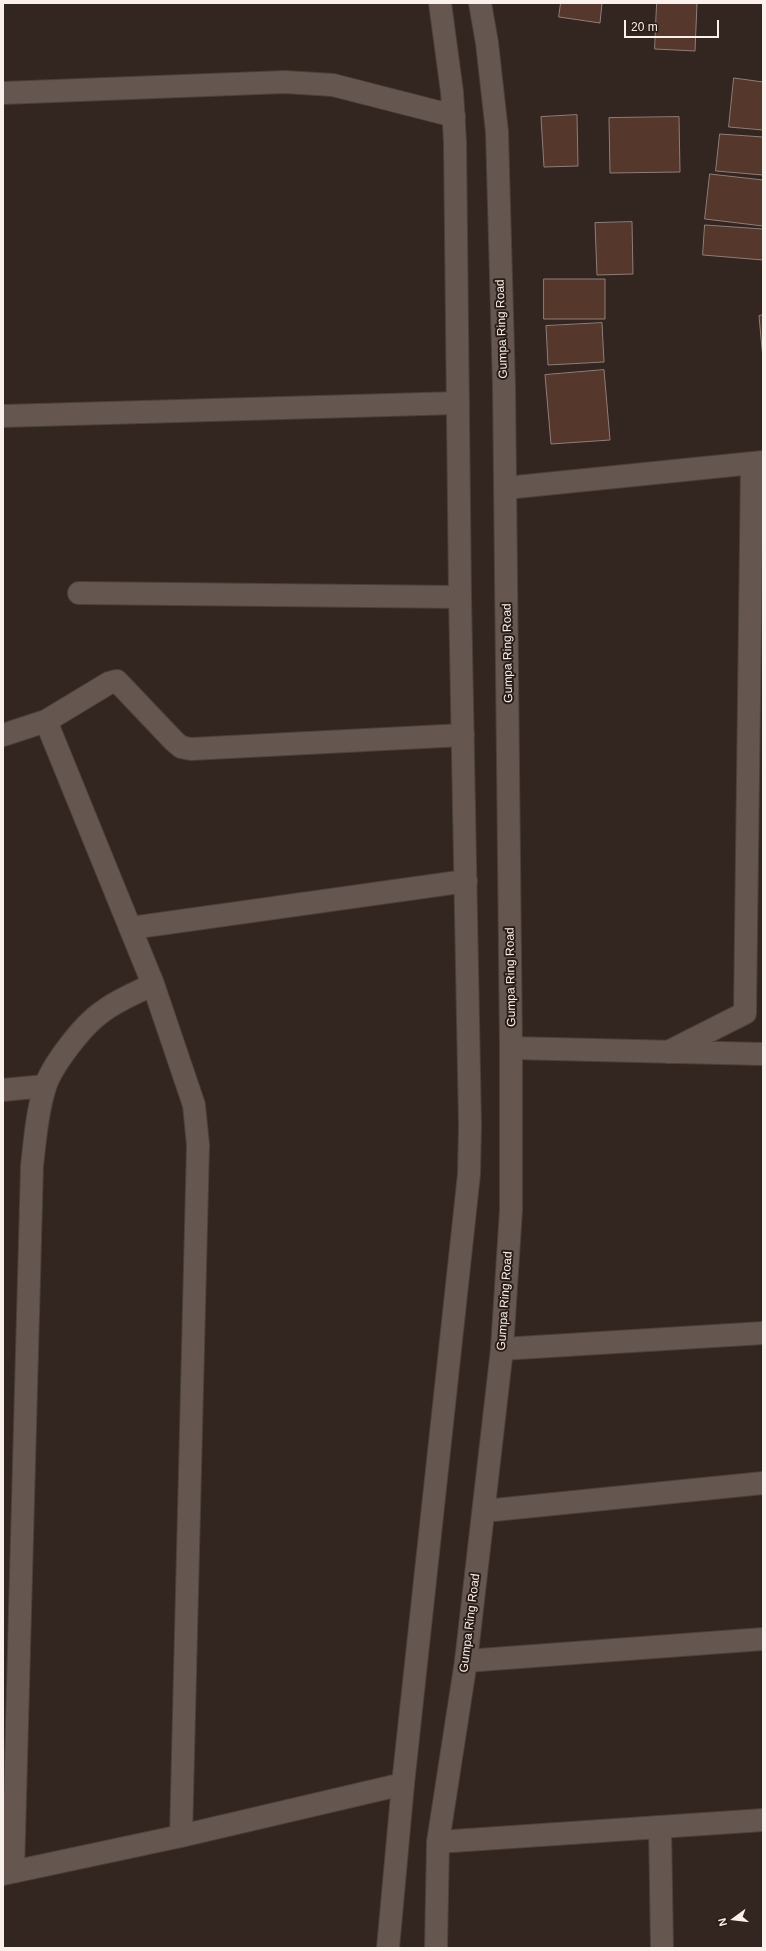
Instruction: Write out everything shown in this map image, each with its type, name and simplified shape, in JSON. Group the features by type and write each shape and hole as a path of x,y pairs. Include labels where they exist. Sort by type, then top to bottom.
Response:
{"street":[{"path":"388,1948 403,1784 469,1182 470,1125 460,597 454,116 440,3"},
{"name":"Gumpa Ring Road","path":"436,1948 438,1842 466,1662 484,1511 502,1349 511,1210 506,488 497,132 487,43 480,3"},
{"path":"3,93 285,82 319,83 454,116"},
{"path":"3,416 458,403"},
{"path":"506,488 757,462 745,1013 668,1052"},
{"path":"79,593 460,597"},
{"path":"3,735 46,720 109,684 117,681 174,741 181,747 191,749 463,735"},
{"path":"46,720 153,984 194,1104 198,1145 181,1836"},
{"path":"131,928 466,881"},
{"path":"153,984 103,1010 86,1025 58,1063 45,1086 32,1166 8,1873 181,1836 403,1784"},
{"path":"511,1048 763,1054"},
{"path":"3,1090 45,1086"},
{"path":"502,1349 763,1333"},
{"path":"484,1511 763,1483"},
{"path":"466,1662 763,1639"},
{"path":"438,1842 763,1820"},
{"path":"660,1827 662,1948"}],"building":[{"path":"561,3 602,3 600,23 559,17"},
{"path":"657,3 697,3 695,51 655,49"},
{"path":"734,78 763,82 763,130 729,127"},
{"path":"577,115 578,166 544,167 541,117"},
{"path":"679,117 680,172 610,173 609,118"},
{"path":"720,134 763,137 763,175 716,171"},
{"path":"710,174 763,180 763,226 705,219"},
{"path":"632,222 633,274 597,275 595,223"},
{"path":"705,225 763,229 763,260 703,255"},
{"path":"544,279 605,279 605,319 544,319"},
{"path":"763,315 763,359 759,316"},
{"path":"602,323 604,362 548,365 546,326"},
{"path":"604,370 610,440 551,444 545,375"}]}
